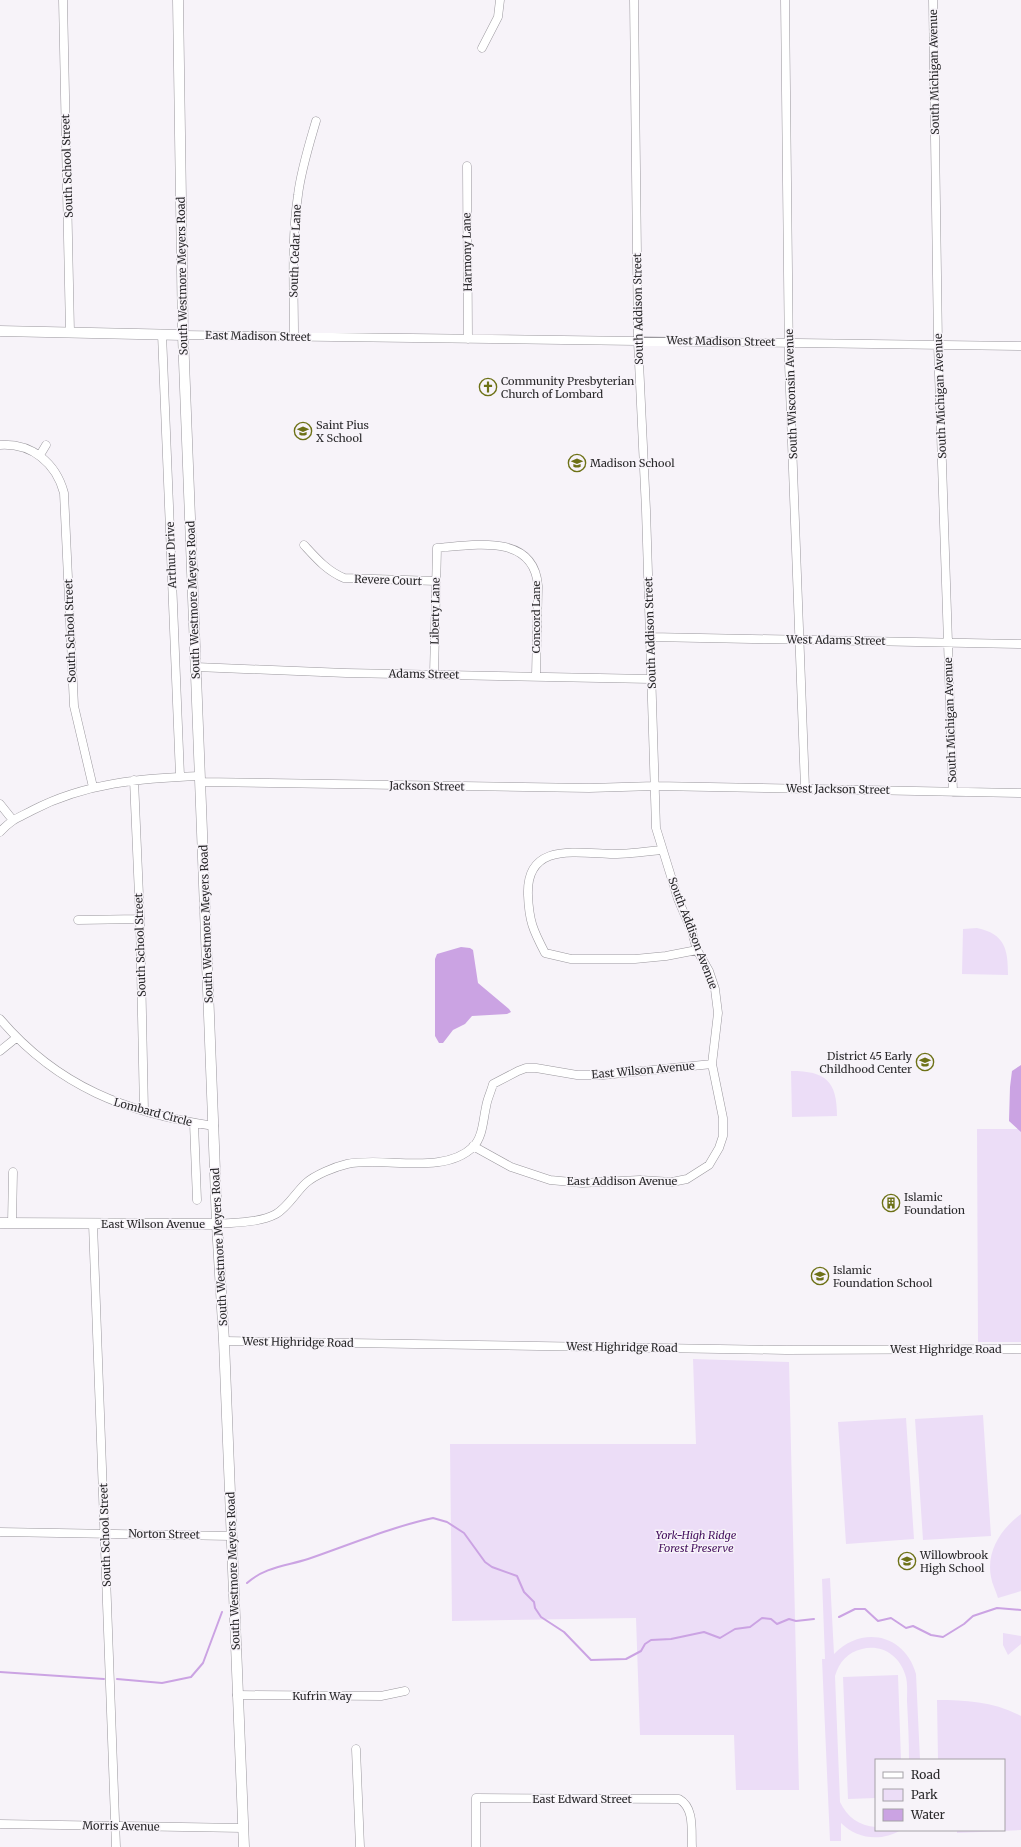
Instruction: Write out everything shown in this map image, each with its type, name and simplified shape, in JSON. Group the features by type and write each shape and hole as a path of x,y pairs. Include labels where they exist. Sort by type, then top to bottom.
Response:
{"street":[{"name":"South School Street","path":"63,0 70,332"},
{"name":"South Westmore Meyers Road","path":"178,0 183,335 217,1224 224,1341 244,1847"},
{"path":"482,48 498,17 500,0"},
{"name":"South Addison Street","path":"634,0 638,341 655,786"},
{"name":"South Wisconsin Avenue","path":"785,0 789,342 805,788"},
{"name":"South Michigan Avenue","path":"933,0 938,344 953,792"},
{"name":"South Cedar Lane","path":"294,336 293,258 295,214 301,174 316,121"},
{"name":"Harmony Lane","path":"466,166 468,338"},
{"name":"East Madison Street","path":"0,331 183,335 468,338"},
{"name":"Arthur Drive","path":"162,334 180,776"},
{"name":"West Madison Street","path":"468,338 1021,346"},
{"path":"0,445 26,448 40,455 46,445"},
{"name":"South School Street","path":"40,455 48,462 57,475 62,486 65,504 74,706 93,787"},
{"name":"Revere Court","path":"304,545 321,564 344,578 436,581"},
{"name":"Liberty Lane","path":"434,674 437,548 474,545 504,546 513,549 529,560"},
{"name":"Concord Lane","path":"529,560 536,576 538,586 536,676"},
{"name":"West Adams Street","path":"650,637 1021,644"},
{"name":"Adams Street","path":"196,667 346,673 652,679"},
{"path":"0,832 12,819 47,803 93,787 134,780 180,776 200,779"},
{"name":"Jackson Street","path":"200,779 581,788 655,786"},
{"name":"South School Street","path":"134,780 140,919 144,1110"},
{"name":"West Jackson Street","path":"655,786 1021,793"},
{"name":"South Addison Avenue","path":"655,786 656,828 662,850 678,899 692,932 697,950 709,971 718,1001 712,1064 724,1123 723,1136 718,1151"},
{"path":"0,804 12,819"},
{"path":"662,850 627,854 557,853 536,863 530,875 527,888 530,922 545,953 570,959 655,958 697,950"},
{"path":"78,920 140,919"},
{"name":"Lombard Circle","path":"0,1019 16,1038 57,1071 75,1083 111,1101 194,1123 214,1126"},
{"path":"0,1051 16,1038"},
{"name":"East Wilson Avenue","path":"0,1223 217,1224 261,1220 278,1213 307,1182 334,1168 346,1164 370,1162 441,1162 455,1158 473,1146 483,1124 486,1106 493,1084 518,1071 536,1068 577,1075 603,1075 712,1064"},
{"path":"194,1123 197,1200"},
{"name":"East Addison Avenue","path":"473,1146 502,1163 526,1173 550,1180 582,1183 681,1181 696,1174 709,1165 718,1151"},
{"path":"12,1223 13,1172"},
{"name":"South School Street","path":"93,1224 116,1847"},
{"name":"West Highridge Road","path":"224,1341 786,1350 1021,1349"},
{"name":"Norton Street","path":"0,1532 231,1536"},
{"name":"Kufrin Way","path":"237,1695 381,1696 405,1691"},
{"path":"356,1749 360,1847"},
{"name":"East Edward Street","path":"476,1847 476,1798 679,1800 686,1804 690,1810 692,1847"},
{"name":"Morris Avenue","path":"0,1824 243,1828"}],"green space":[{"path":"977,928 994,934 1003,944 1006,950 1008,975 962,974 963,929"},
{"path":"791,1071 813,1073 827,1080 832,1086 835,1094 837,1116 792,1117"},
{"path":"977,1129 1021,1129 1021,1342 978,1342"},
{"name":"York-High Ridge Forest Preserve","path":"693,1359 789,1362 799,1790 736,1790 734,1735 640,1735 636,1618 452,1621 450,1444 696,1444"},
{"path":"983,1415 991,1536 923,1540 915,1419"},
{"path":"906,1418 914,1539 846,1544 838,1422"},
{"path":"1021,1514 1021,1591 998,1598 991,1577 990,1567 993,1550 1001,1534"},
{"path":"830,1578 834,1654 845,1645 857,1639 869,1637 881,1638 893,1642 902,1650 910,1660 916,1674 920,1759 909,1759 907,1680 902,1667 894,1656 888,1652 876,1648 857,1650 845,1658 839,1666 835,1676 840,1802 846,1812 854,1820 864,1825 875,1827 875,1831 899,1831 893,1834 870,1837 854,1833 841,1823 841,1841 830,1841 822,1659 825,1659 822,1579"},
{"path":"1003,1633 1021,1636 1021,1644 1008,1655 1003,1645"},
{"path":"898,1675 901,1759 875,1759 875,1798 848,1799 843,1677"},
{"path":"937,1700 991,1705 1011,1711 1021,1716 1021,1830 1005,1831 1005,1759 938,1759"},
{"path":"957,1831 1000,1831 957,1833"}],"water":[{"path":"461,947 470,948 473,950 478,983 511,1012 507,1014 472,1016 465,1024 453,1030 443,1043 439,1043 435,1036 435,959 437,954"},
{"path":"1021,1065 1021,1132 1009,1121 1012,1071"}],"waterway":[{"path":"247,1583 268,1570 308,1559 402,1526 433,1518 447,1522 464,1533 485,1562 492,1567 517,1576 524,1592 534,1602 535,1608 541,1617 564,1632 591,1660 626,1659 641,1651 645,1644 651,1640 671,1639 704,1632 720,1638 735,1629 750,1627 762,1618 771,1619 777,1624 789,1619 796,1621 814,1619"},
{"path":"839,1617 855,1609 865,1609 878,1621 891,1618 906,1628 913,1626 931,1635 943,1637 964,1624 973,1616 997,1608 1021,1610"},
{"path":"117,1679 162,1683 191,1677 203,1663 222,1612"},
{"path":"0,1672 104,1679"}],"place":[{"name":"Community Presbyterian Church of Lombard","path":"488,387"},
{"name":"Saint Pius X School","path":"303,431"},
{"name":"Madison School","path":"577,463"},
{"name":"District 45 Early Childhood Center","path":"925,1062"},
{"name":"Islamic Foundation","path":"891,1203"},
{"name":"Islamic Foundation School","path":"820,1276"},
{"name":"Willowbrook High School","path":"907,1561"}]}
